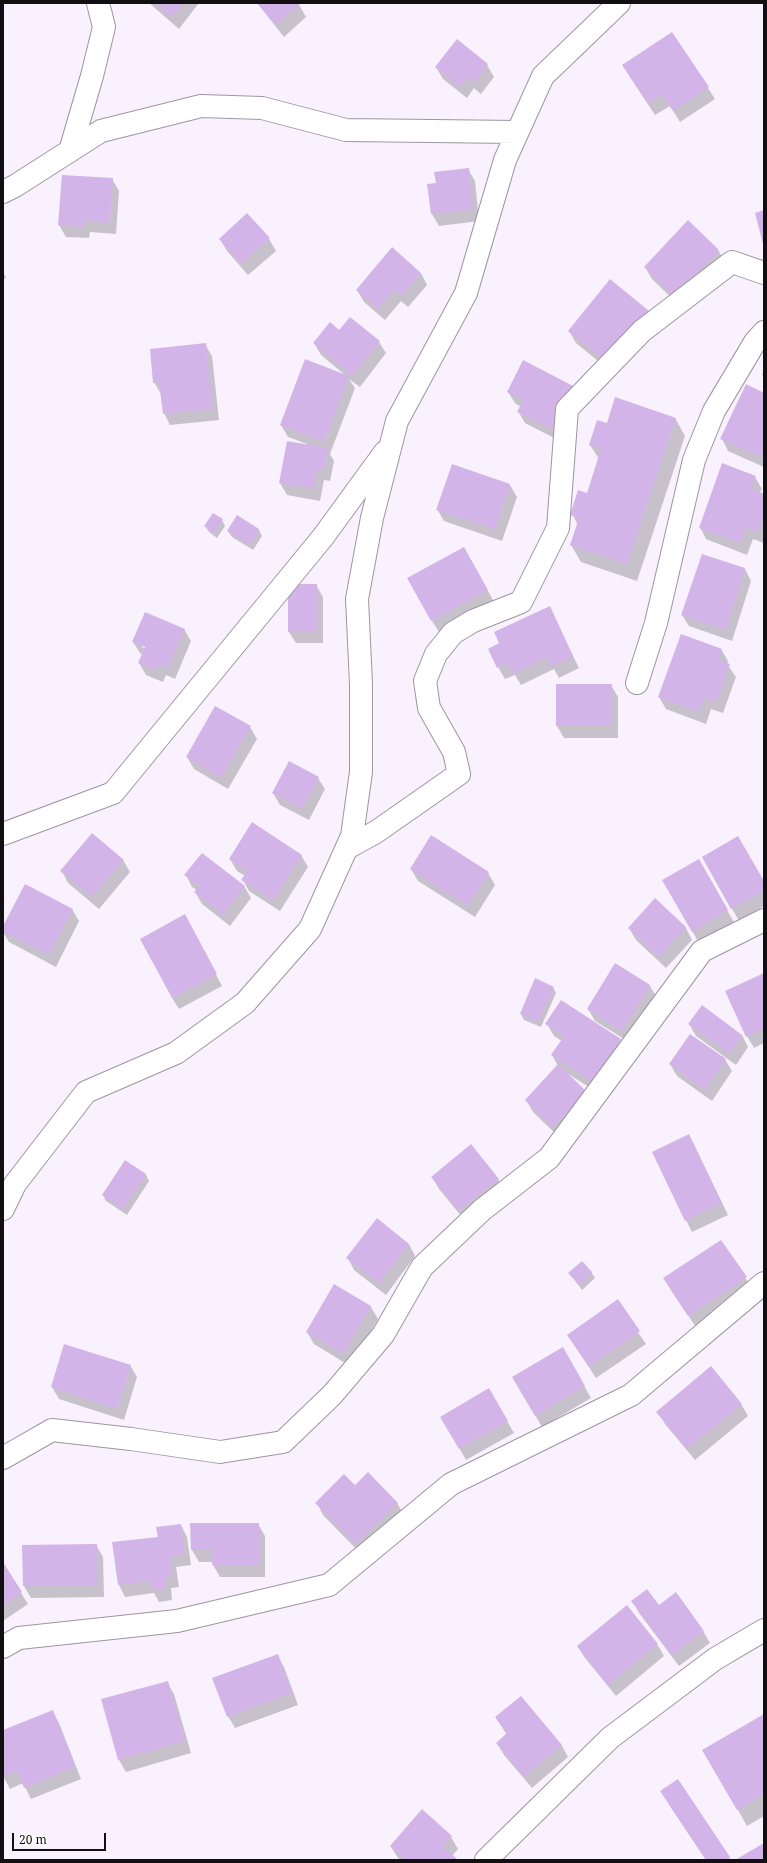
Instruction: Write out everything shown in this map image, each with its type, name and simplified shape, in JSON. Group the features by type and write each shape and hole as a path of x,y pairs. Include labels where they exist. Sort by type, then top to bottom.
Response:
{"street":[{"path":"70,150 92,76 104,27 98,3"},
{"path":"3,1209 15,1184 86,1092 176,1053 245,1003 310,929 352,836 361,772 361,684 357,599 372,518 397,421 466,293 505,160 543,76 619,3"},
{"path":"3,192 101,131 201,106 262,108 346,130 518,132"},
{"path":"347,848 376,832 459,774 454,752 429,708 425,681 436,654 453,633 473,621 521,602 558,528 567,409 642,331 732,262 764,273"},
{"path":"637,683 656,623 694,460 714,411 755,342 764,332"},
{"path":"3,834 113,793 323,537 392,441"},
{"path":"3,1458 52,1430 131,1439 220,1452 283,1442 332,1395 383,1335 422,1267 482,1210 549,1158 702,951 764,920"},
{"path":"3,1647 19,1638 177,1621 328,1584 451,1484 631,1395 764,1283"},
{"path":"486,1860 610,1738 715,1659 764,1630"}],"building":[{"path":"154,3 183,3 172,17"},
{"path":"257,3 299,3 300,4 276,25"},
{"path":"672,32 709,87 673,111 662,95 648,104 622,65"},
{"path":"457,39 488,64 474,83 467,77 460,87 435,67"},
{"path":"469,168 473,209 431,214 427,184 436,183 434,172"},
{"path":"62,175 113,178 110,223 83,221 83,227 58,225"},
{"path":"764,210 764,244 763,244 755,213"},
{"path":"247,213 270,238 241,264 219,239"},
{"path":"688,220 719,250 675,297 644,267"},
{"path":"392,247 421,273 401,296 394,290 378,309 356,290"},
{"path":"610,279 649,311 608,363 568,331"},
{"path":"350,317 380,341 352,376 313,343 330,322 339,330"},
{"path":"206,343 213,409 163,414 159,382 153,383 150,349"},
{"path":"305,359 349,376 324,442 280,425"},
{"path":"523,360 575,387 553,430 517,412 523,400 507,392"},
{"path":"746,384 764,393 764,450 761,457 720,439"},
{"path":"615,397 676,418 627,564 570,545 579,518 570,515 578,490 587,493 601,449 589,445 597,420 607,423"},
{"path":"287,441 328,448 324,470 317,469 314,489 279,483"},
{"path":"722,463 756,476 751,488 764,494 764,516 758,532 746,527 740,543 699,528"},
{"path":"452,464 510,484 495,529 436,510"},
{"path":"213,513 223,519 214,533 204,526"},
{"path":"237,515 259,529 250,545 227,531"},
{"path":"464,547 488,590 431,621 407,578"},
{"path":"702,554 745,568 726,630 681,615"},
{"path":"288,584 317,584 317,632 288,632"},
{"path":"550,606 573,656 551,667 547,657 513,674 508,663 497,668 488,649 499,643 494,632"},
{"path":"145,612 185,629 168,668 159,664 156,670 138,663 145,647 132,642"},
{"path":"681,634 722,649 718,660 730,664 716,702 704,698 699,712 658,697"},
{"path":"556,684 612,684 612,726 556,726"},
{"path":"215,706 251,726 221,778 186,757"},
{"path":"289,761 319,777 302,809 272,793"},
{"path":"252,822 302,855 273,900 241,880 247,871 229,859"},
{"path":"92,833 124,860 92,897 60,871"},
{"path":"431,835 489,872 468,906 410,869"},
{"path":"738,836 764,881 764,891 731,909 702,857"},
{"path":"202,853 245,886 223,915 194,892 199,886 184,875"},
{"path":"699,859 728,910 692,932 662,880"},
{"path":"25,884 73,909 49,955 3,932 3,926"},
{"path":"655,898 686,927 659,957 628,928"},
{"path":"185,914 217,974 172,998 140,939"},
{"path":"615,963 650,985 622,1031 587,1009"},
{"path":"764,973 764,1028 746,1037 725,991"},
{"path":"535,978 554,987 538,1022 520,1014"},
{"path":"561,1000 621,1039 593,1082 551,1055 564,1036 545,1024"},
{"path":"702,1005 742,1035 729,1054 688,1024"},
{"path":"690,1034 726,1059 705,1090 669,1064"},
{"path":"558,1064 587,1092 553,1127 525,1100"},
{"path":"689,1134 722,1203 685,1221 652,1152"},
{"path":"471,1144 499,1179 459,1211 431,1177"},
{"path":"125,1160 146,1174 123,1210 102,1195"},
{"path":"377,1218 409,1244 379,1283 346,1258"},
{"path":"721,1240 747,1277 688,1316 663,1278"},
{"path":"582,1261 592,1272 579,1285 568,1273"},
{"path":"334,1284 371,1306 343,1354 306,1332"},
{"path":"618,1299 640,1331 589,1367 567,1335"},
{"path":"64,1344 131,1365 117,1409 51,1387"},
{"path":"563,1347 585,1386 535,1416 512,1377"},
{"path":"711,1366 742,1404 687,1449 656,1412"},
{"path":"489,1388 508,1421 459,1449 440,1417"},
{"path":"368,1472 398,1503 356,1544 315,1503 344,1474 355,1485"},
{"path":"190,1523 259,1523 259,1565 212,1565 212,1550 191,1550"},
{"path":"181,1524 185,1554 170,1555 173,1575 165,1577 166,1589 151,1590 150,1581 118,1585 112,1542 158,1537 156,1527"},
{"path":"97,1544 97,1585 23,1586 22,1545"},
{"path":"3,1562 22,1592 3,1605"},
{"path":"647,1589 659,1605 676,1592 704,1631 672,1655 631,1601"},
{"path":"627,1605 658,1644 608,1685 577,1646"},
{"path":"278,1654 292,1693 227,1717 212,1678"},
{"path":"168,1681 185,1741 118,1760 101,1699"},
{"path":"521,1696 562,1745 524,1777 496,1743 507,1733 495,1717"},
{"path":"53,1710 75,1767 24,1788 17,1771 3,1777 3,1730"},
{"path":"764,1714 764,1794 737,1810 702,1750"},
{"path":"678,1779 730,1857 725,1860 706,1860 660,1791"},
{"path":"422,1809 452,1836 443,1846 458,1860 405,1860 390,1846"},
{"path":"764,1843 764,1860 735,1860"}]}
